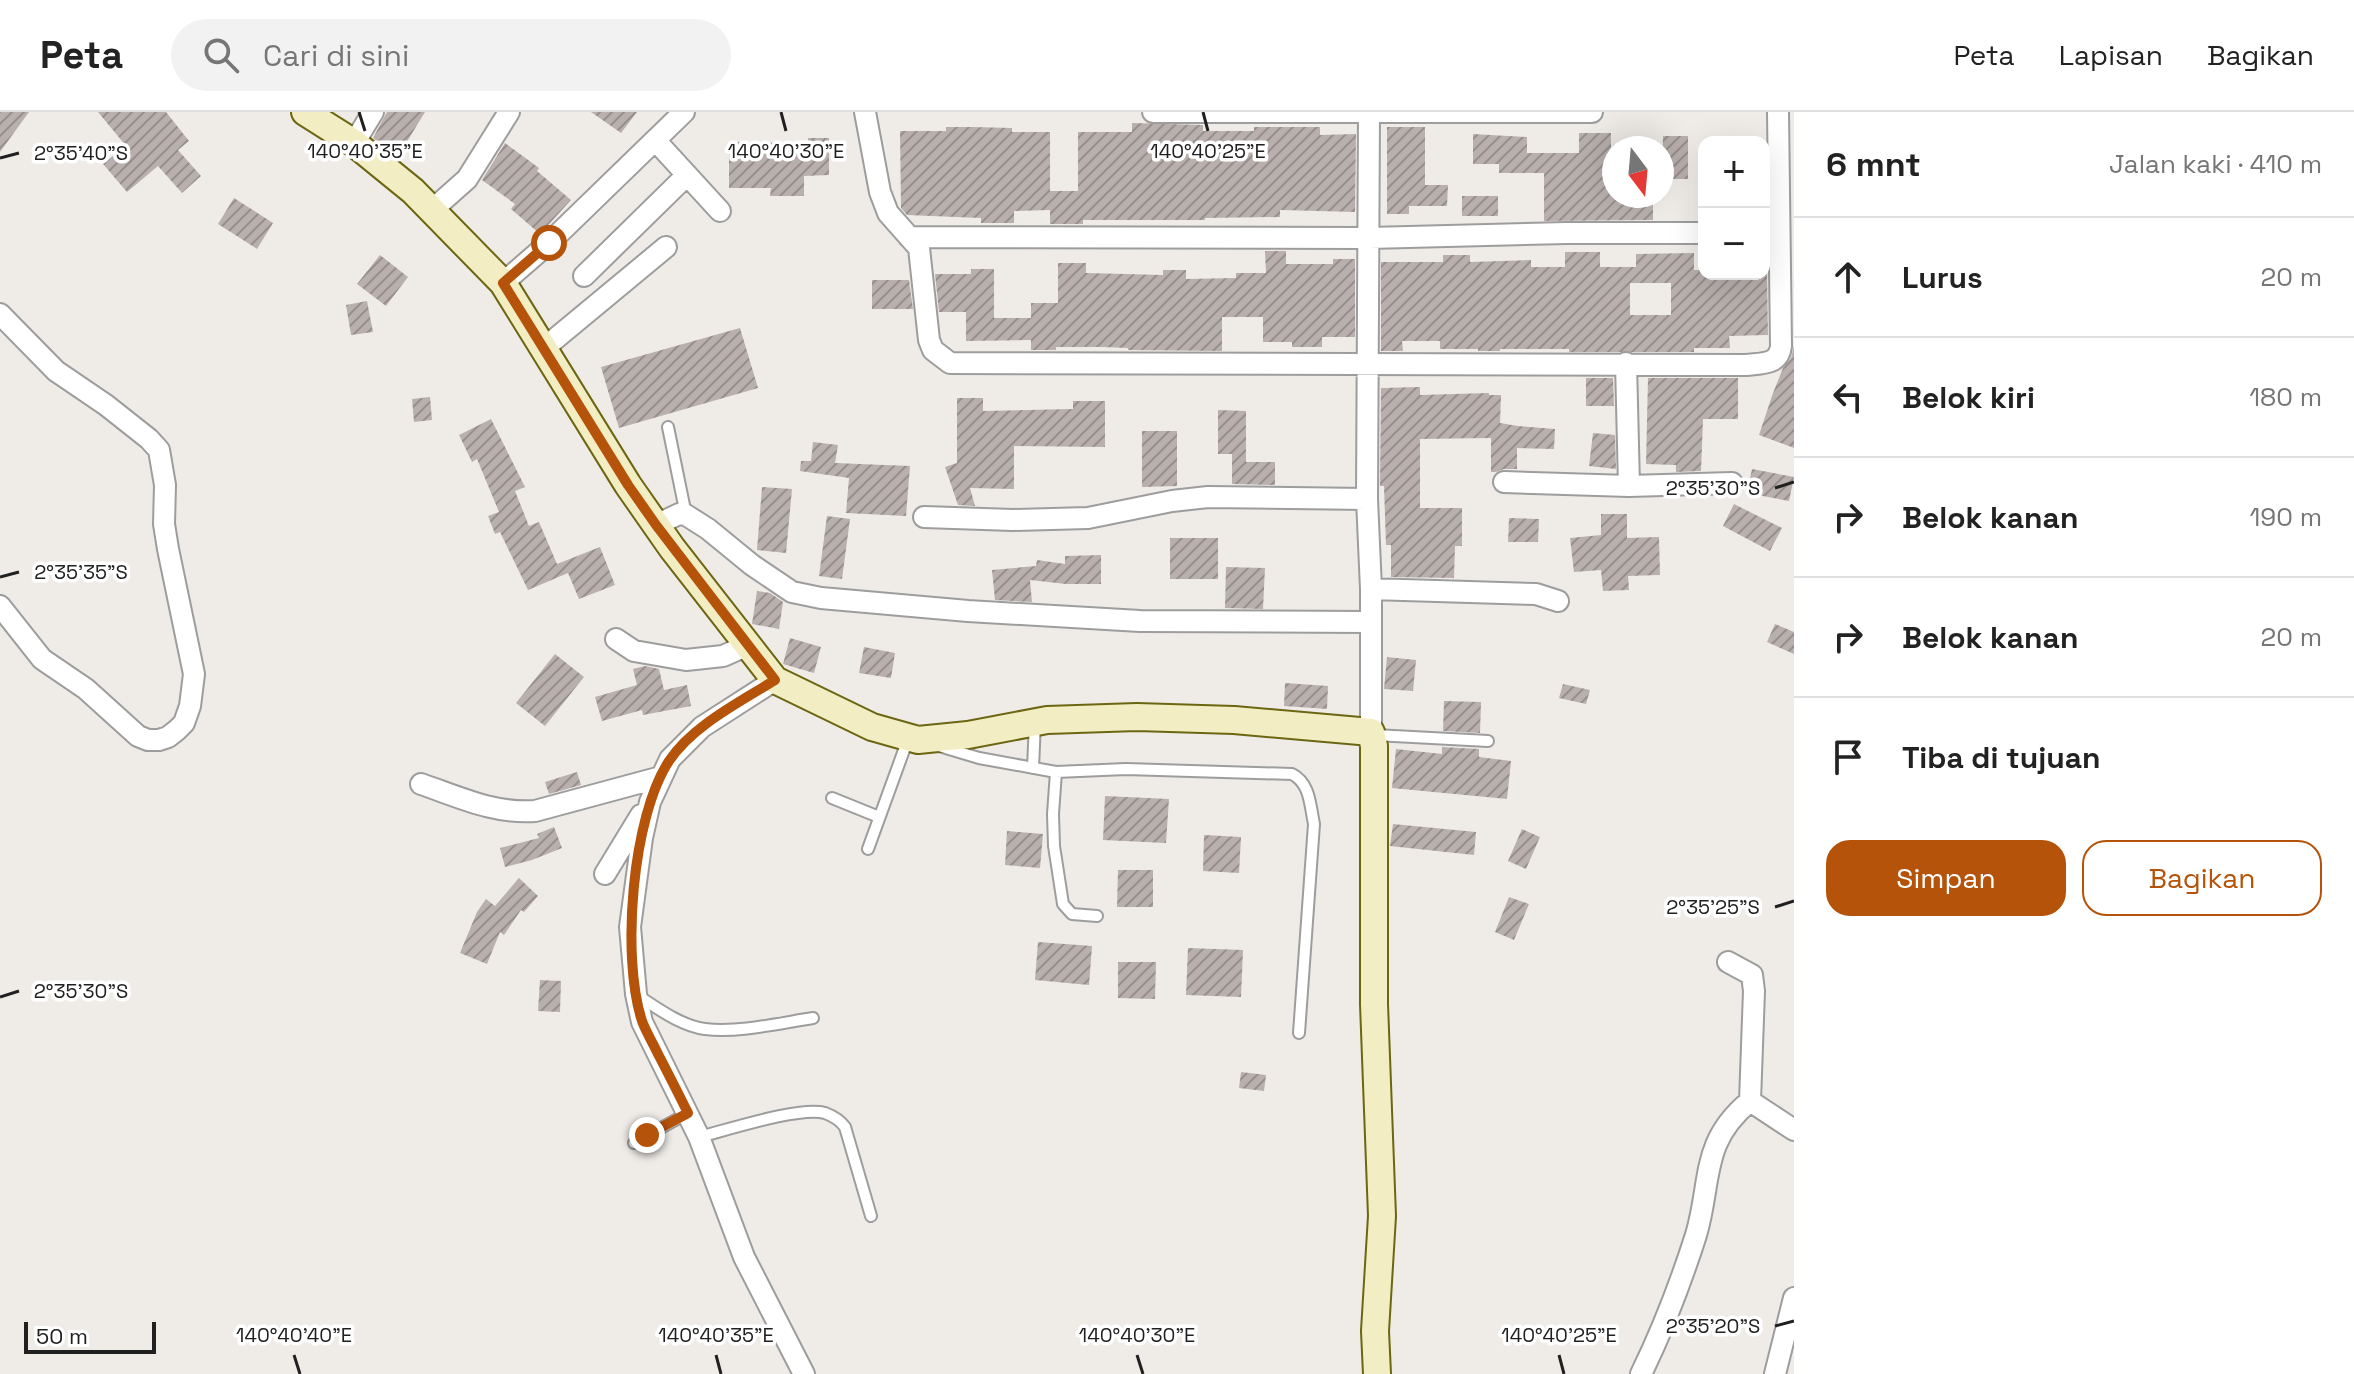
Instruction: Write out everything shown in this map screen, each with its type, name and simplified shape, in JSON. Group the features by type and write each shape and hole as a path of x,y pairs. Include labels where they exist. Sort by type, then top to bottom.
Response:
{"street":[{"path":"305,112 354,143 413,191 503,283 656,525 775,680 872,727 913,738 968,735 1035,722 1137,717 1234,720 1372,733"},
{"path":"354,143 373,112"},
{"path":"431,211 467,179 509,112"},
{"path":"503,283 549,243 684,112"},
{"path":"865,112 880,192 888,213 919,248 929,340 933,350 950,363 1746,365 1776,359 1780,354 1778,112"},
{"path":"1153,112 1592,112"},
{"path":"1369,113 1367,499 1371,589 1374,1004 1382,1216 1375,1331 1377,1374"},
{"path":"655,140 720,211"},
{"path":"584,276 687,175"},
{"path":"909,237 1369,238 1698,233"},
{"path":"543,349 666,247"},
{"path":"0,314 56,371 106,405 159,450 165,485 164,524 194,674 190,706 184,723 174,734 159,740 138,736 86,689 42,659 0,606"},
{"path":"1626,363 1629,486"},
{"path":"1504,482 1629,486 1732,483"},
{"path":"924,517 1013,520 1088,518 1208,497 1367,499"},
{"path":"656,525 679,514 686,515 792,592 821,598 1140,621 1370,622"},
{"path":"1371,589 1536,594 1558,601"},
{"path":"616,639 634,651 686,660 723,656 748,645"},
{"path":"605,874 650,802 670,759 702,727 775,680"},
{"path":"421,784 493,809 516,812 535,811 661,777"},
{"path":"650,802 630,927 636,994 642,1022 699,1137 744,1257 804,1374"},
{"path":"1728,962 1752,975 1750,1101"},
{"path":"1750,1101 1794,1130"},
{"path":"1641,1374 1660,1336 1697,1232 1712,1153 1732,1115 1750,1101"},
{"path":"1775,1374 1789,1336 1794,1298"}],"lane":[{"path":"668,427 686,515"},
{"path":"1033,768 1035,722"},
{"path":"1372,733 1488,741"},
{"path":"868,849 913,738 979,758 1056,772 1126,769 1292,774 1302,779 1314,824 1299,1033"},
{"path":"1056,772 1054,846 1063,904 1072,914 1097,916"},
{"path":"832,798 879,817"},
{"path":"636,994 668,1015 704,1029 751,1027 813,1018"},
{"path":"699,1137 767,1119 810,1112 823,1112 841,1120 871,1216"},
{"path":"634,1143 688,1113"}],"building":[{"path":"0,112 29,112 0,152"},
{"path":"98,112 166,112 189,141 178,150 201,176 182,193 158,166 127,192 103,164 126,146"},
{"path":"387,112 425,112 397,158 373,138"},
{"path":"591,112 637,112 621,133"},
{"path":"1132,123 1203,125 1203,131 1320,127 1320,135 1356,134 1355,212 1280,210 1280,217 1083,220 1083,224 1050,224 1050,210 1014,211 1014,223 981,223 981,218 907,215 901,208 900,131 946,131 946,127 973,127 1012,128 1012,132 1050,132 1050,191 1078,191 1078,132 1132,132"},
{"path":"1387,127 1425,127 1425,185 1448,185 1447,206 1409,206 1409,214 1387,214"},
{"path":"1579,133 1611,133 1611,136 1602,136 1602,208 1653,208 1653,220 1544,221 1544,173 1499,173 1499,164 1473,164 1473,134 1527,137 1527,153 1579,153"},
{"path":"1674,136 1688,136 1688,179 1674,179"},
{"path":"808,138 829,138 829,175 804,176 804,196 770,196 771,188 729,188 729,142 808,143"},
{"path":"505,143 539,168 537,171 571,200 540,234 511,209 515,204 482,180"},
{"path":"1462,196 1498,196 1498,216 1462,216"},
{"path":"234,198 273,223 257,249 218,224"},
{"path":"1265,251 1286,251 1286,264 1333,264 1333,259 1355,259 1355,337 1322,337 1322,347 1292,347 1292,342 1263,342 1263,317 1222,317 1222,351 1102,347 1031,350 1031,340 966,341 966,312 939,312 935,274 971,274 971,269 994,269 994,318 1031,318 1031,303 1058,303 1058,263 1086,263 1086,273 1163,275 1163,270 1186,270 1186,279 1236,278 1236,273 1266,273"},
{"path":"1565,252 1600,252 1600,267 1636,267 1636,254 1694,253 1694,270 1698,270 1698,280 1767,280 1768,335 1729,336 1730,348 1694,348 1694,352 1569,352 1569,349 1478,351 1440,349 1440,341 1402,341 1403,351 1381,351 1381,262 1443,262 1443,255 1470,255 1470,262 1531,260 1531,267 1565,267","holes":["1630,283 1671,283 1671,315 1630,315"]},
{"path":"380,255 408,277 386,306 357,284"},
{"path":"872,280 909,280 913,309 872,309"},
{"path":"367,301 373,332 351,335 346,305"},
{"path":"740,328 758,388 619,428 601,367"},
{"path":"1794,346 1794,448 1759,435"},
{"path":"1586,378 1613,378 1614,406 1586,406"},
{"path":"1648,378 1738,378 1738,419 1703,419 1701,471 1676,472 1676,465 1646,464"},
{"path":"1420,387 1420,395 1501,395 1500,423 1555,429 1554,449 1517,448 1517,469 1496,472 1491,472 1491,438 1420,439 1420,508 1462,508 1462,546 1455,546 1454,578 1391,577 1391,545 1386,545 1384,486 1380,486 1381,388"},
{"path":"430,397 432,420 414,422 412,399"},
{"path":"957,398 983,398 983,411 1073,409 1073,401 1105,401 1105,447 1014,446 1014,489 970,488 975,506 958,505 945,467 957,463"},
{"path":"1218,410 1246,411 1246,462 1275,462 1275,485 1232,484 1232,454 1218,454"},
{"path":"491,419 525,487 515,491 529,526 539,522 557,564 600,547 615,585 579,599 568,573 528,590 500,532 495,534 488,516 499,512 477,459 472,462 459,435"},
{"path":"1142,431 1177,431 1177,486 1142,487"},
{"path":"1593,433 1615,435 1616,469 1589,466"},
{"path":"813,442 838,445 835,463 910,466 906,516 846,513 849,478 800,471 801,461 811,461"},
{"path":"1752,469 1794,477 1789,501 1747,493"},
{"path":"762,487 792,489 786,553 757,550"},
{"path":"1734,504 1782,528 1770,551 1723,526"},
{"path":"1601,514 1627,514 1627,538 1659,537 1660,575 1628,576 1629,590 1603,591 1601,570 1574,572 1570,538 1601,535"},
{"path":"827,516 850,519 842,579 819,576"},
{"path":"1509,518 1539,519 1538,542 1508,542"},
{"path":"1170,538 1218,538 1218,579 1170,579"},
{"path":"1101,555 1101,584 1030,580 1032,602 995,600 992,570 1036,566 1037,560 1065,564 1065,556"},
{"path":"1226,567 1265,568 1263,609 1225,608"},
{"path":"757,591 770,593 783,602 779,629 752,624"},
{"path":"1775,624 1794,632 1794,654 1767,642"},
{"path":"790,638 821,647 814,673 783,664"},
{"path":"864,647 895,653 891,678 859,673"},
{"path":"555,654 584,677 545,726 516,703"},
{"path":"1387,657 1416,660 1413,691 1384,689"},
{"path":"645,666 659,669 664,690 687,685 691,706 643,715 642,710 602,721 595,697 637,685 633,669"},
{"path":"1285,683 1328,686 1327,709 1284,706"},
{"path":"1563,684 1590,690 1586,704 1559,698"},
{"path":"1444,701 1481,702 1480,733 1443,731"},
{"path":"1442,747 1479,749 1479,757 1511,761 1507,799 1392,788 1396,749 1442,754"},
{"path":"577,772 581,785 549,794 545,782"},
{"path":"1105,796 1169,799 1166,843 1103,840"},
{"path":"1393,824 1476,832 1474,855 1390,846"},
{"path":"554,827 562,848 505,867 500,848 539,838 537,834"},
{"path":"1522,829 1540,837 1526,869 1508,861"},
{"path":"1007,831 1043,834 1040,868 1005,865"},
{"path":"1204,835 1241,837 1239,873 1203,871"},
{"path":"1118,870 1153,870 1153,907 1117,907"},
{"path":"519,878 538,896 524,912 521,910 504,935 500,932 487,964 460,953 477,912 486,899 495,906"},
{"path":"1509,897 1529,904 1514,940 1495,932"},
{"path":"1038,942 1092,946 1089,985 1035,980"},
{"path":"1188,948 1243,950 1241,997 1186,995"},
{"path":"1118,962 1156,962 1155,999 1118,998"},
{"path":"540,980 561,981 560,1012 538,1011"},
{"path":"1241,1072 1266,1075 1264,1091 1239,1088"}],"route":[{"path":"549,243 503,283 628,485 672,548 775,680 702,727 670,759 650,802 630,927 636,994 642,1022 688,1113 647,1135"}]}
